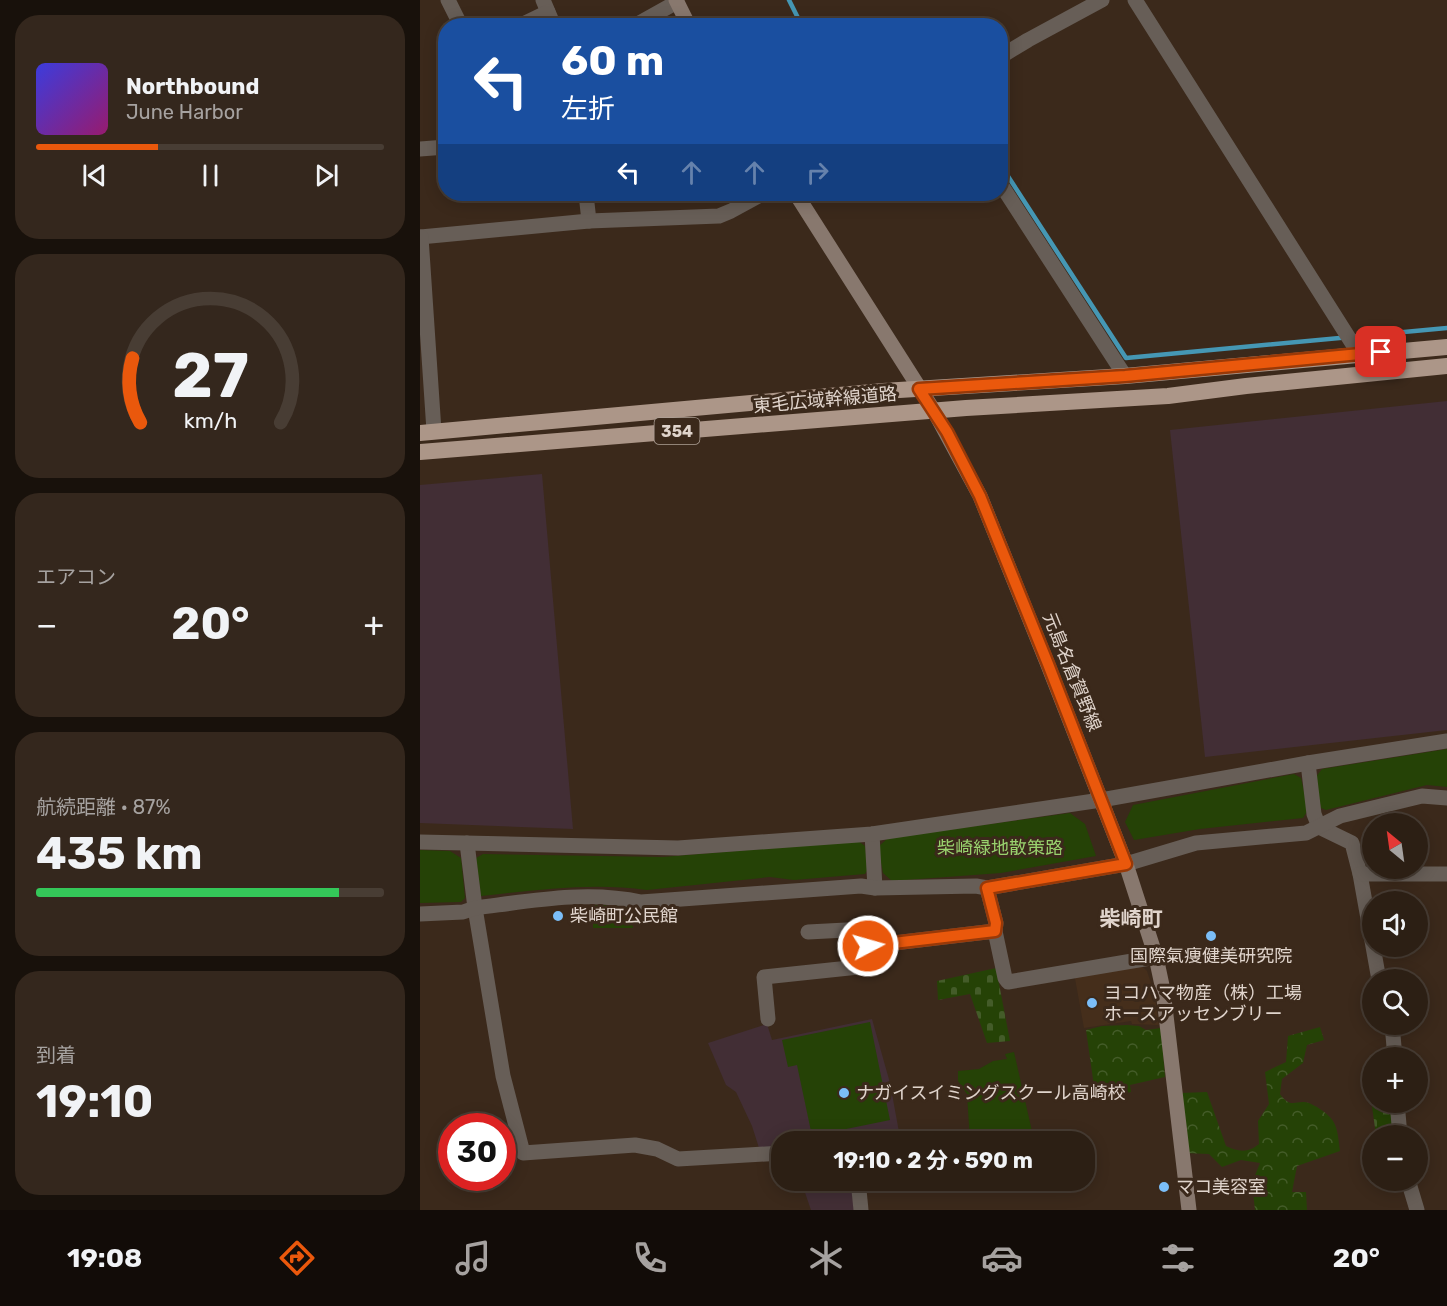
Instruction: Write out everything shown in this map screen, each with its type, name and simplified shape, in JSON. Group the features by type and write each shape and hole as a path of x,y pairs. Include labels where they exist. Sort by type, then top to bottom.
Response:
{"highway":[{"name":"東毛広域幹線道路","path":"427,432 919,389 1125,376 1447,347"},
{"name":"東毛広域幹線道路","path":"420,452 934,411 1168,396 1269,383 1447,366"}],"main road":[{"path":"676,1 685,18"},
{"name":"元島名倉賀野線","path":"800,201 934,411 980,496 1126,864 1156,957 1163,990 1189,1210"}],"street":[{"path":"448,0 457,18"},
{"path":"1008,52 1102,0"},
{"path":"1135,0 1359,354"},
{"path":"647,18 676,1"},
{"path":"420,149 438,148"},
{"path":"1008,195 1125,376"},
{"path":"587,201 589,221"},
{"path":"427,432 420,237 589,221 719,216 749,201"},
{"path":"420,842 678,848 872,834 1101,800 1447,741"},
{"path":"1308,763 1314,814 1319,827 1352,843 1360,874 1376,969"},
{"path":"420,914 463,912 475,908 574,896 630,899 641,902 861,886 875,888 976,886 987,888 1126,864 1196,843 1306,833 1340,816 1422,796 1447,798"},
{"path":"872,834 875,888"},
{"path":"467,843 475,908 503,1076 523,1153 634,1144 657,1149 678,1159 771,1154"},
{"path":"1360,874 1447,874"},
{"path":"987,888 996,923 995,931 1005,978 1008,982 1156,957"},
{"path":"768,1019 764,977 868,966 865,929 808,932"},
{"path":"868,946 995,931"},
{"path":"859,1191 861,1210"},
{"path":"1411,1191 1417,1210"}],"shaded area":[{"path":"1447,401 1447,730 1205,757 1170,430"},
{"path":"542,474 573,829 420,823 420,485"},
{"path":"1139,964 1147,971 1154,992 1159,1025 1132,1024 1131,1021 1084,1028 1074,973"},
{"path":"872,1019 890,1083 899,1131 771,1131 771,1149 760,1151 752,1126 736,1092 726,1085 708,1043 767,1024 772,1040"},
{"path":"804,1191 852,1191 854,1210 811,1210"}],"green space":[{"path":"1447,749 1447,787 1427,785 1326,810 1321,808 1315,778 1322,769"},
{"path":"1294,774 1301,778 1308,810 1303,818 1200,829 1134,840 1125,822 1133,805"},
{"name":"柴崎緑地散策路","path":"1070,813 1085,824 1096,856 1001,873 892,881 883,873 878,847 888,838"},
{"path":"858,841 865,846 868,869 865,874 794,880 770,877 647,890 585,887 481,896 476,858 483,854 663,857"},
{"path":"420,850 450,851 461,858 465,898 461,902 420,903"},
{"path":"593,905 628,905 633,928 593,928"},
{"path":"996,968 1010,1041 987,1043 970,994 938,1000 937,981"},
{"name":"ナガイスイミングスクール高崎校","path":"870,1022 890,1120 836,1131 811,1131 797,1065 788,1067 782,1040"},
{"path":"1102,1026 1139,1026 1146,1030 1161,1028 1165,1077 1130,1085 1131,1092 1110,1097 1108,1091 1095,1093 1086,1030"},
{"path":"1320,1027 1324,1040 1307,1045 1303,1063 1282,1079 1280,1094 1287,1102 1309,1103 1329,1116 1337,1130 1340,1151 1297,1166 1292,1192 1306,1192 1307,1210 1255,1210 1252,1183 1260,1163 1241,1160 1222,1167 1209,1154 1184,1153 1180,1093 1207,1092 1226,1146 1239,1150 1251,1149 1259,1144 1258,1121 1269,1104 1265,1072 1286,1062 1288,1036"},
{"path":"1014,1052 1032,1131 969,1131 967,1094 958,1081 958,1071 979,1069 993,1061 1007,1059 1005,1054"},
{"path":"1373,1113 1394,1113 1395,1125 1375,1125"}],"waterway":[{"path":"789,0 798,18"},
{"path":"1008,176 1126,358 1447,328"}],"place":[{"name":"柴崎町公民館","path":"558,916"},
{"name":"国際氣痩健美研究院","path":"1211,936"},
{"name":"ヨコハマ物産（株）工場 ホースアッセンブリー","path":"1092,1003"},
{"name":"ナガイスイミングスクール高崎校","path":"844,1093"},
{"name":"マコ美容室","path":"1164,1187"}],"district":[{"name":"柴崎町","path":"1131,919"}],"route":[{"path":"868,946 995,931 996,923 987,888 1126,864 980,496 947,432 919,389 1125,376 1381,352"}]}
